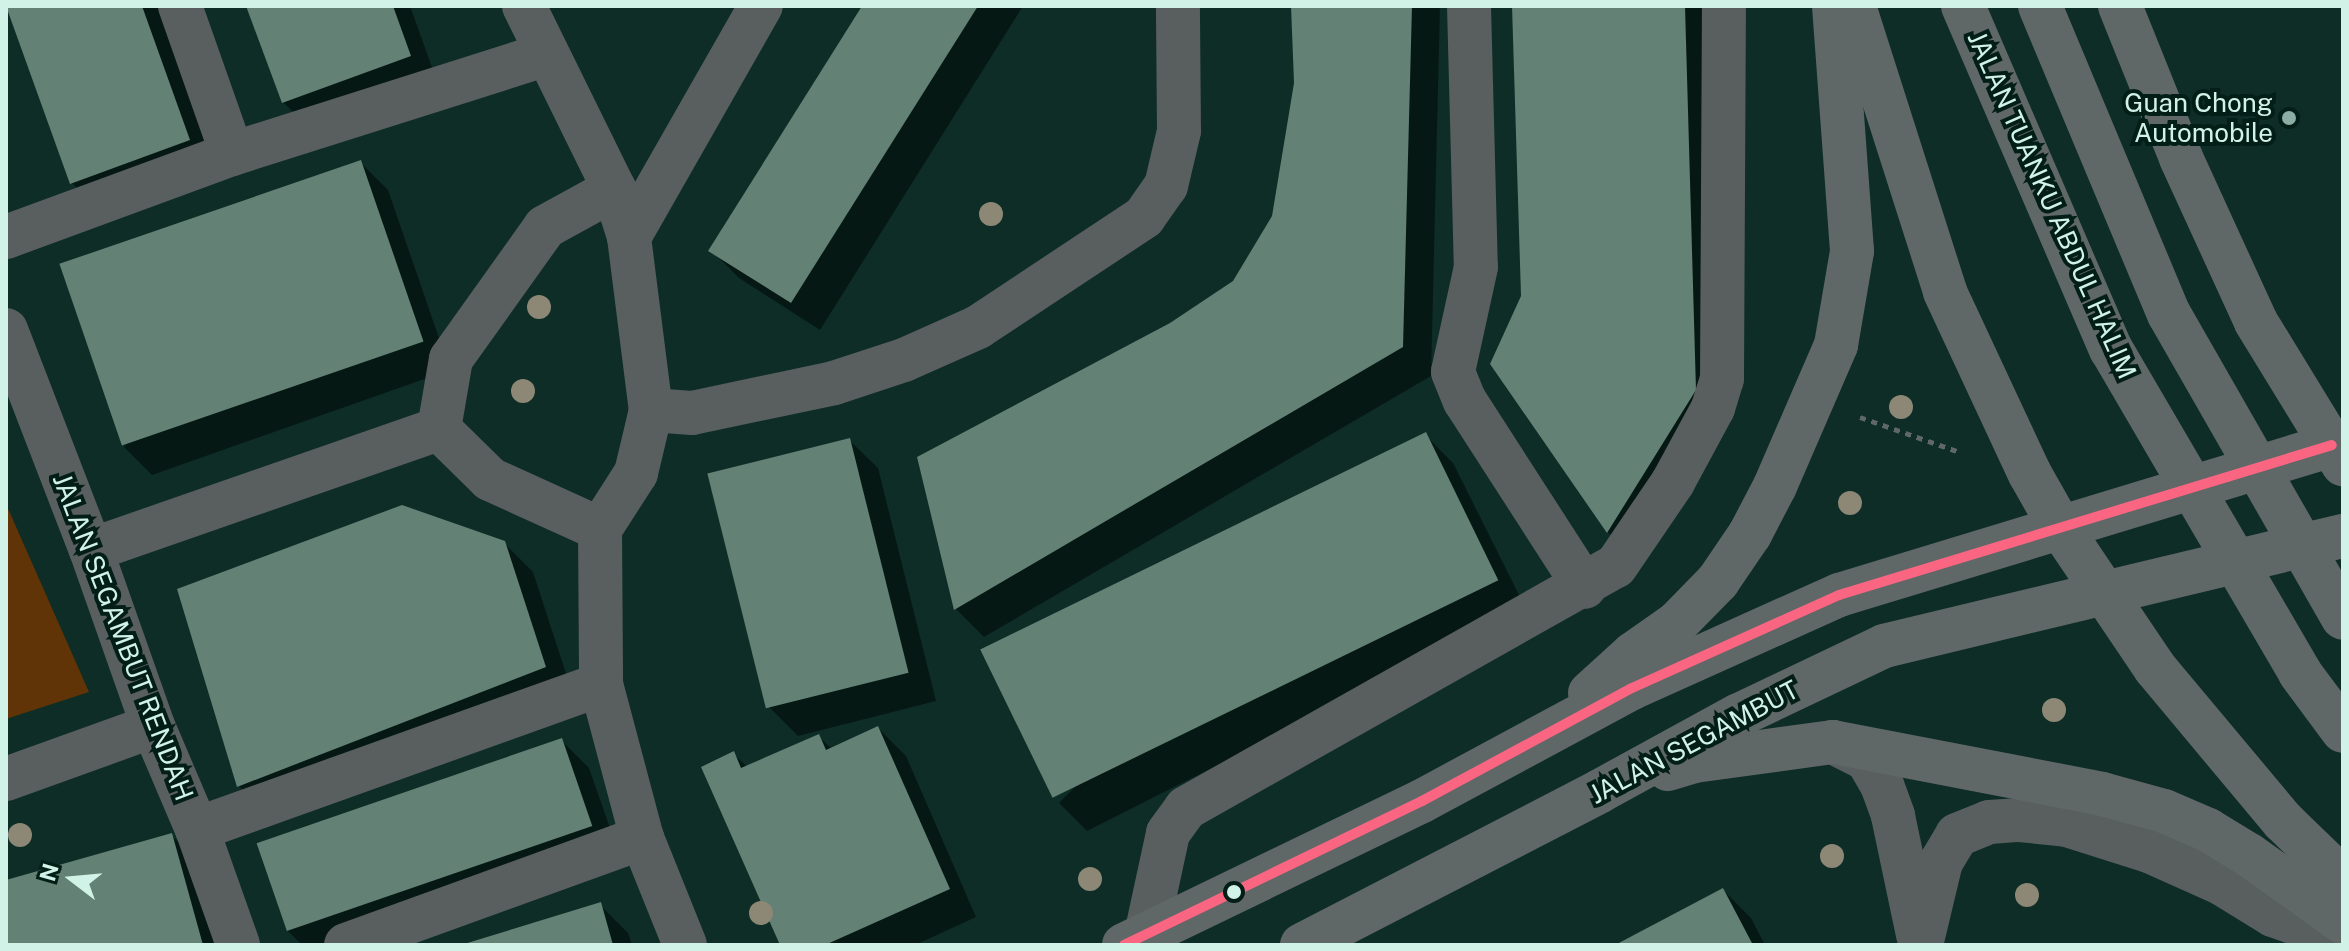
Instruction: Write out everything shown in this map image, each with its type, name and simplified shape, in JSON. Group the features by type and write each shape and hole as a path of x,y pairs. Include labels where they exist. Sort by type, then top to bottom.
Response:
{"main road":[{"path":"1538,741 1633,654 1677,623 1718,581 1750,534 1775,486 1836,345 1852,251 1834,6"},
{"path":"1854,6 1945,292 1987,387 2060,527 2155,668 2283,821 2343,879"},
{"name":"JALAN TUANKU ABDUL HALIM","path":"1963,6 2111,349 2300,673 2343,731"},
{"path":"2040,6 2169,314 2343,618"},
{"path":"1135,940 1422,801 1632,688 1839,595 2060,527 2338,455 2256,322 2181,158 2120,6"},
{"name":"JALAN SEGAMBUT","path":"1302,945 1600,791 1739,715 1884,646 2343,536"},
{"path":"1600,791 1694,761 1833,742 2102,794 2164,811 2208,830 2249,855 2343,922"}],"street":[{"path":"180,6 232,154"},
{"path":"524,6 545,55 614,189 629,237 651,410 636,473 600,529 601,684 642,838 685,945"},
{"path":"629,237 761,6"},
{"path":"651,410 692,413 834,383 904,360 978,327 1144,217 1166,186 1179,131 1178,6"},
{"path":"1469,6 1476,267 1453,372 1465,401 1585,587"},
{"path":"1135,940 1168,833 1186,808 1585,587 1616,566 1673,482 1713,408 1722,379 1724,6"},
{"path":"6,237 232,154 545,55"},
{"path":"439,429 451,359 545,227 614,189"},
{"name":"JALAN SEGAMBUT RENDAH","path":"6,330 20,410 91,550 153,726 197,829 238,945"},
{"path":"439,429 490,479 600,529"},
{"path":"91,550 439,429"},
{"path":"197,829 601,684"},
{"path":"6,779 153,726"},
{"path":"1833,742 1867,759 1882,785 1893,816 1921,945"},
{"path":"1921,945 1941,862 1957,835 1989,822 2020,820 2067,825 2149,851 2221,883 2273,915 2343,940"},
{"path":"346,945 642,838"}],"path":[{"path":"1858,417 1972,456"}],"shaded area":[{"path":"6,504 89,692 6,719"}],"building":[{"path":"6,6 142,6 190,140 70,184"},
{"path":"246,6 393,6 411,56 282,103"},
{"path":"862,6 978,6 791,303 708,251"},
{"path":"1291,6 1412,6 1403,347 954,610 917,457 1170,323 1233,281 1272,216 1294,83"},
{"path":"1512,6 1685,6 1696,390 1607,533 1490,364 1521,296"},
{"path":"361,160 424,342 122,445 59,264"},
{"path":"1426,432 1498,580 1053,798 980,649"},
{"path":"850,438 909,673 766,708 707,474"},
{"path":"402,505 505,541 546,667 237,787 177,589"},
{"path":"878,726 950,889 825,945 780,945 701,767 734,751 741,768 819,734 826,750"},
{"path":"562,738 592,826 287,931 257,843"},
{"path":"172,833 203,945 6,945 6,880"},
{"path":"1723,888 1753,945 1615,945"},
{"path":"601,902 613,945 464,945 464,944"}],"transit line":[{"path":"1124,945 1422,801 1632,688 1839,595 2332,445"}],"place":[{"name":"Guan Chong Automobile","path":"2289,118"}]}
